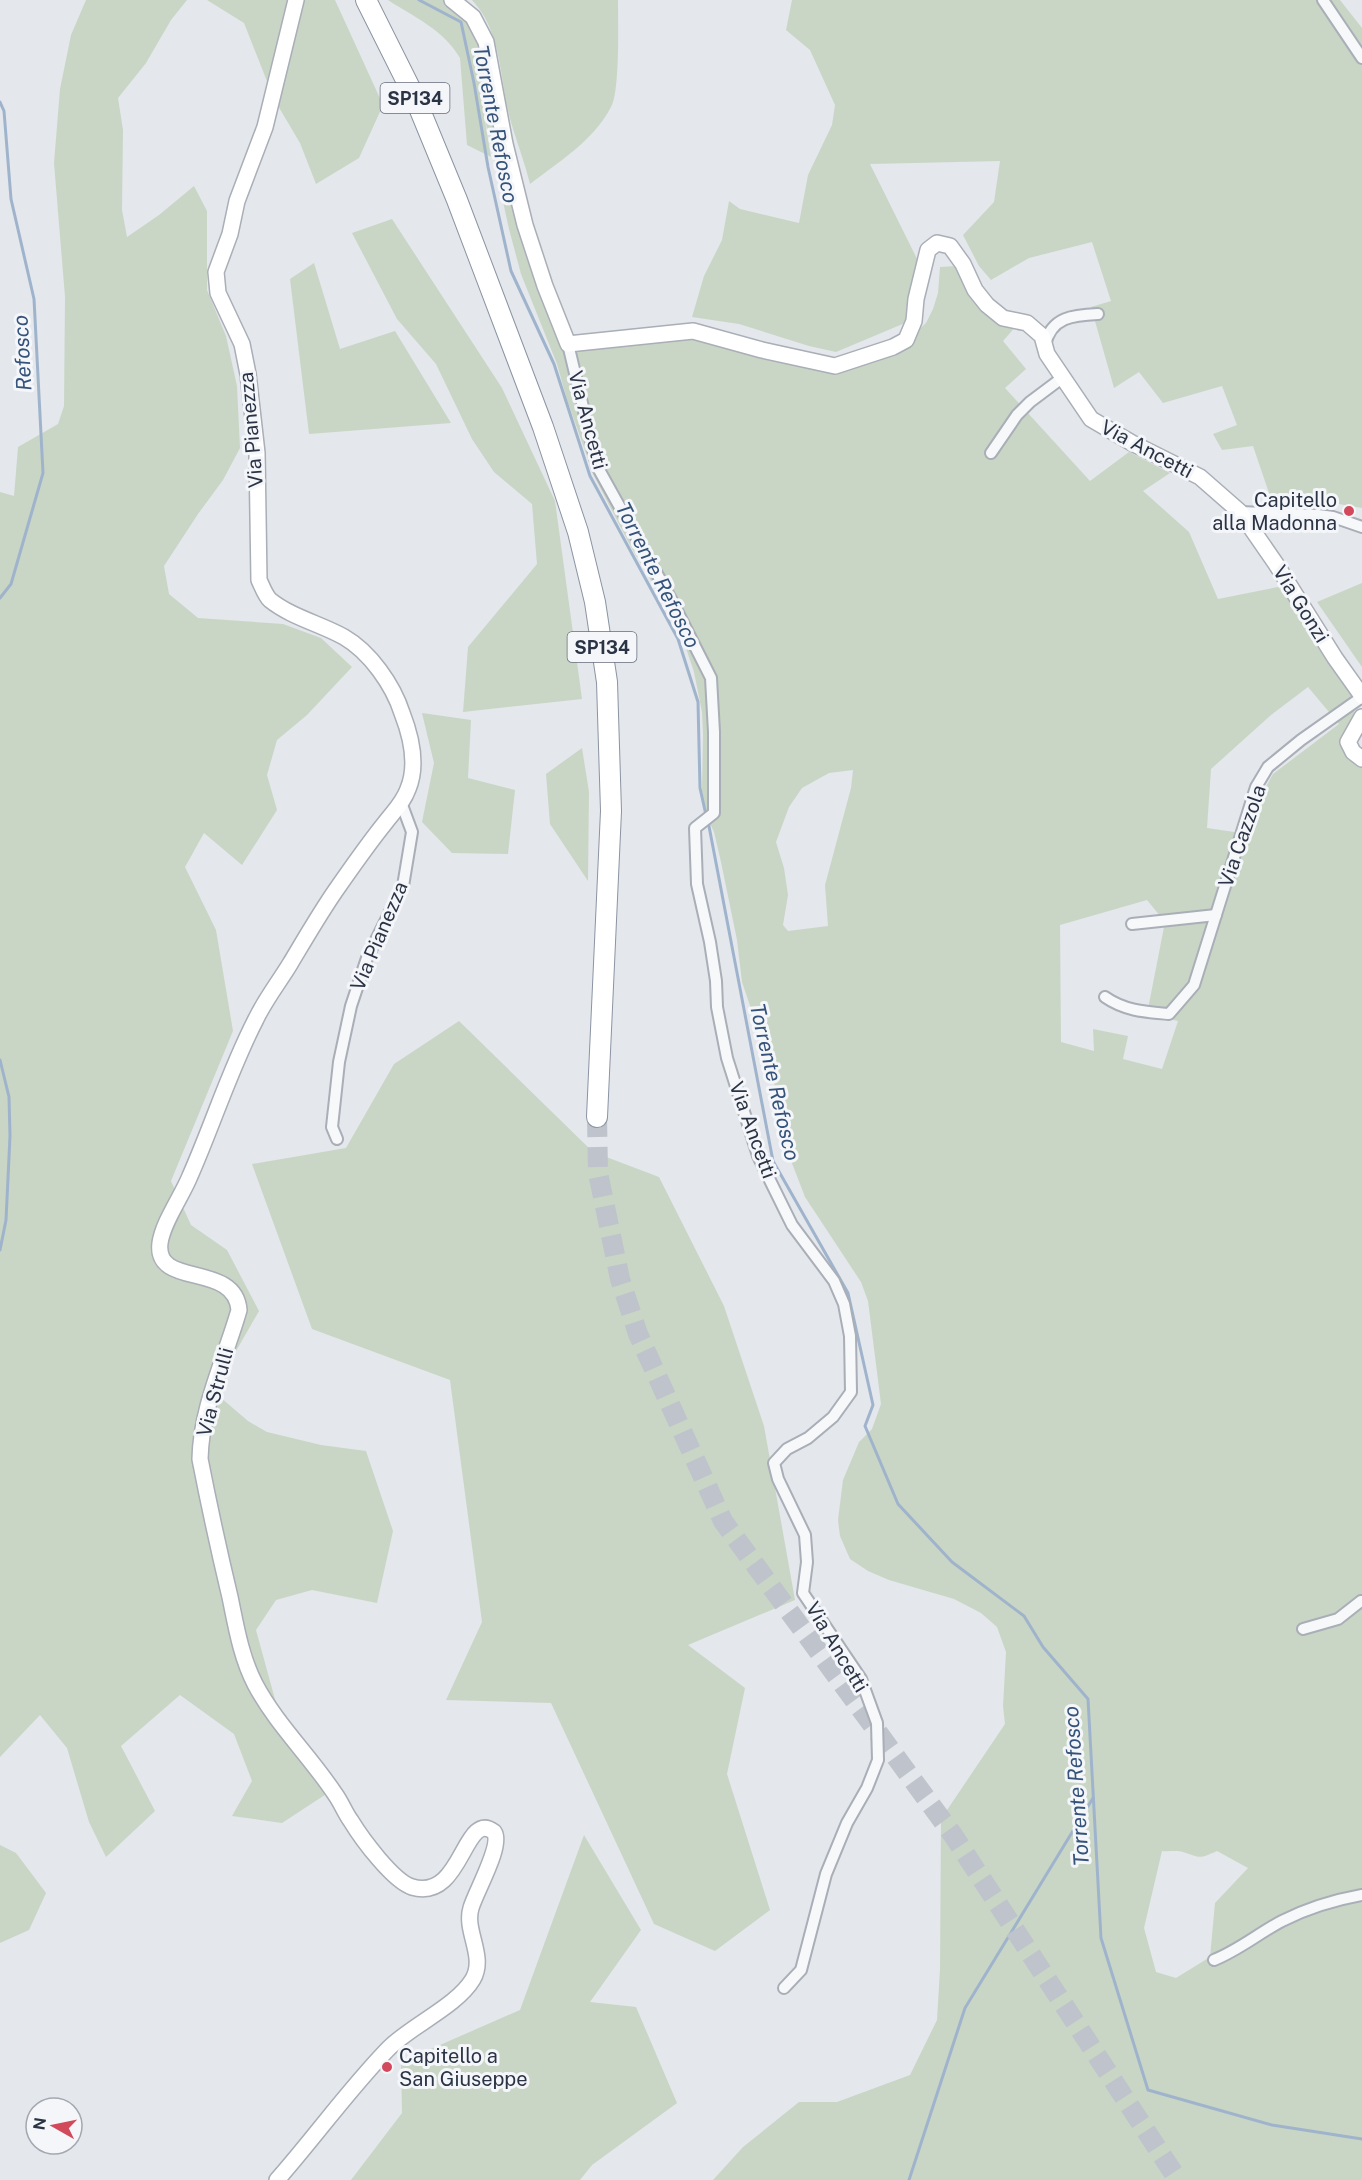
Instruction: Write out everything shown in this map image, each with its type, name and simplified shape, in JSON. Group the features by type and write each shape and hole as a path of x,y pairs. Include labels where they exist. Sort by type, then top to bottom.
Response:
{"highway":[{"name":"SP134","path":"366,0 415,98 457,200 543,427 578,532 595,602 606,670 611,811 597,1117"}],"street":[{"name":"Via Pianezza","path":"296,0 265,127 237,201 230,234 216,272 218,293 242,344 248,375 257,453 259,580 268,599 346,638 372,661 390,688 402,712 414,765 410,787 402,805 387,821 335,891"},
{"name":"Via Ancetti","path":"452,0 473,17 486,42 505,144 525,225 544,286 568,344 597,466 672,600 711,678 714,813 695,828 697,884 716,981 717,1007 728,1058 758,1156 792,1225 834,1281 844,1304 850,1336 851,1392 833,1417 807,1438 787,1449 774,1463 778,1479 805,1535 807,1562 803,1593 861,1679 877,1723 878,1761 867,1788 847,1823 826,1874 801,1970 784,1988"},
{"path":"1323,0 1362,58"},
{"name":"Via Ancetti","path":"568,344 693,331 835,366 893,347 906,340 915,321 916,299 928,250 937,243 950,246 963,264 975,290 987,305 1003,318 1027,323 1042,336 1047,354 1091,419 1132,443 1200,477 1240,512"},
{"path":"1045,346 1047,336 1054,324 1078,314 1098,314"},
{"path":"991,453 1017,415 1062,378"},
{"path":"1240,512 1326,516 1362,527"},
{"name":"Via Gonzi","path":"1240,512 1362,697"},
{"name":"Via Cazzola","path":"1105,997 1117,1005 1143,1012 1169,1014 1194,985 1256,787 1268,767 1301,740 1362,697"},
{"path":"1362,717 1348,742 1353,752 1362,759"},
{"name":"Via Pianezza","path":"337,1138 332,1127 339,1062 351,1006 367,958 403,886 412,832 402,805"},
{"name":"Via Strulli","path":"277,2180 389,2048 451,2001 473,1979 478,1961 469,1917 475,1895 497,1842 497,1836 490,1828 476,1830 456,1865 443,1881 418,1888 402,1882 389,1870 351,1821 335,1794 266,1703 247,1667 200,1459 201,1438 239,1310 238,1300 230,1288 223,1283 175,1269 167,1263 160,1251 162,1234 191,1175 256,1017 335,891"},
{"path":"1132,924 1216,915"},
{"path":"1304,1629 1338,1619 1362,1601 1362,1596"},
{"path":"1214,1960 1231,1953 1281,1921 1328,1902 1362,1895"}],"green space":[{"path":"86,0 187,0 171,20 146,63 118,98 123,130 122,210 127,237 159,215 194,186 207,211 207,290 226,336 237,386 240,448 223,480 164,566 169,594 198,618 283,624 321,638 352,667 307,715 277,740 267,775 277,810 242,865 204,833 185,867 216,930 233,1031 171,1181 191,1225 227,1250 259,1311 213,1391 248,1421 267,1432 321,1445 366,1451 393,1531 377,1603 312,1590 276,1600 256,1630 276,1703 337,1787 282,1823 232,1816 252,1781 234,1734 180,1695 121,1746 155,1811 106,1857 89,1822 67,1748 40,1715 0,1757 0,492 14,496 18,447 58,424 64,406 65,297 54,163 60,89 71,35"},
{"path":"207,0 335,0 383,105 359,158 316,184 300,143 274,99 244,23"},
{"path":"388,0 448,0 460,9 478,36 566,342 675,333 827,366 913,335 926,323 933,309 938,293 940,267 957,266 1017,325 1003,341 1026,369 1005,388 1090,481 1129,452 1170,473 1143,491 1189,532 1218,599 1283,586 1358,695 1348,739 1362,763 1362,2180 713,2180 743,2147 799,2102 837,2102 910,2075 937,2020 940,1969 941,1819 1005,1724 1003,1706 1006,1652 997,1627 981,1613 954,1599 889,1580 868,1571 850,1559 840,1536 838,1520 843,1480 859,1442 872,1429 881,1404 868,1301 861,1282 805,1197 785,1145 775,1086 742,982 737,940 721,862 702,791 702,712 694,672 687,651 660,596 594,476 557,364 521,274 484,115 491,157 467,145 460,58 437,32","holes":["1308,687 1339,724 1273,774 1241,833 1207,828 1211,769 1271,715","853,770 851,788 825,885 828,926 788,931 783,925 788,895 784,868 776,842 789,807 802,788 829,773","1147,900 1165,922 1147,1014 1178,1021 1162,1069 1123,1059 1128,1036 1093,1029 1094,1051 1061,1042 1060,925","1162,1851 1181,1851 1200,1857 1217,1851 1248,1868 1215,1903 1210,1957 1176,1978 1156,1972 1144,1928"]},
{"path":"472,0 618,0 617,72 611,107 604,119 585,140 530,184 507,106 495,42 482,13"},
{"path":"792,0 1340,0 1362,28 1362,508 1281,494 1270,496 1253,446 1222,450 1213,434 1237,425 1222,386 1163,403 1139,372 1114,388 1091,307 1111,301 1092,242 1029,258 991,280 979,266 963,235 994,202 1000,161 870,164 925,275 914,314 905,323 836,352 739,324 692,317 704,276 722,240 729,201 740,209 799,223 808,175 832,125 835,105 810,50 786,30"},
{"path":"392,219 502,388 555,501 582,699 463,712 468,647 537,564 532,504 494,472 472,439 436,364 397,319 352,233"},
{"path":"314,263 340,349 395,331 451,423 309,434 290,279"},
{"path":"1362,583 1362,667 1317,602"},
{"path":"422,713 471,720 468,778 515,790 508,854 452,853 422,822 434,763"},
{"path":"582,748 589,792 588,881 550,824 546,774"},
{"path":"459,1021 593,1152 659,1177 724,1306 764,1426 795,1600 688,1645 745,1688 727,1774 770,1910 715,1951 654,1924 551,1703 446,1700 482,1622 450,1380 312,1329 252,1164 346,1148 394,1064"},
{"path":"584,1835 641,1930 590,2002 636,2007 677,2103 592,2165 580,2180 351,2180 402,2113 401,2062 520,2010"},
{"path":"0,1845 16,1853 46,1893 29,1930 0,1943"}],"waterway":[{"name":"Torrente Refosco","path":"419,0 461,22 488,167 511,271 554,364 590,476 678,639 698,702 700,788 706,815"},
{"name":"Refosco","path":"0,102 4,111 11,199 34,299 43,473 11,584 0,598"},
{"name":"Torrente Refosco","path":"708,821 773,1161 848,1293 873,1405 865,1426 898,1504 952,1562 1024,1616 1043,1647 1088,1699 1101,1938 1148,2090 1272,2125 1362,2139"},
{"name":"Refosco","path":"0,1060 9,1097 10,1136 6,1220 0,1250"},
{"path":"909,2180 965,2008 1093,1798"}],"tunnel":[{"path":"597,1117 598,1173 620,1279 638,1334 723,1521 953,1835 1178,2180"}],"place":[{"name":"Capitello alla Madonna","path":"1349,511"},
{"name":"Capitello a San Giuseppe","path":"387,2067"}]}
